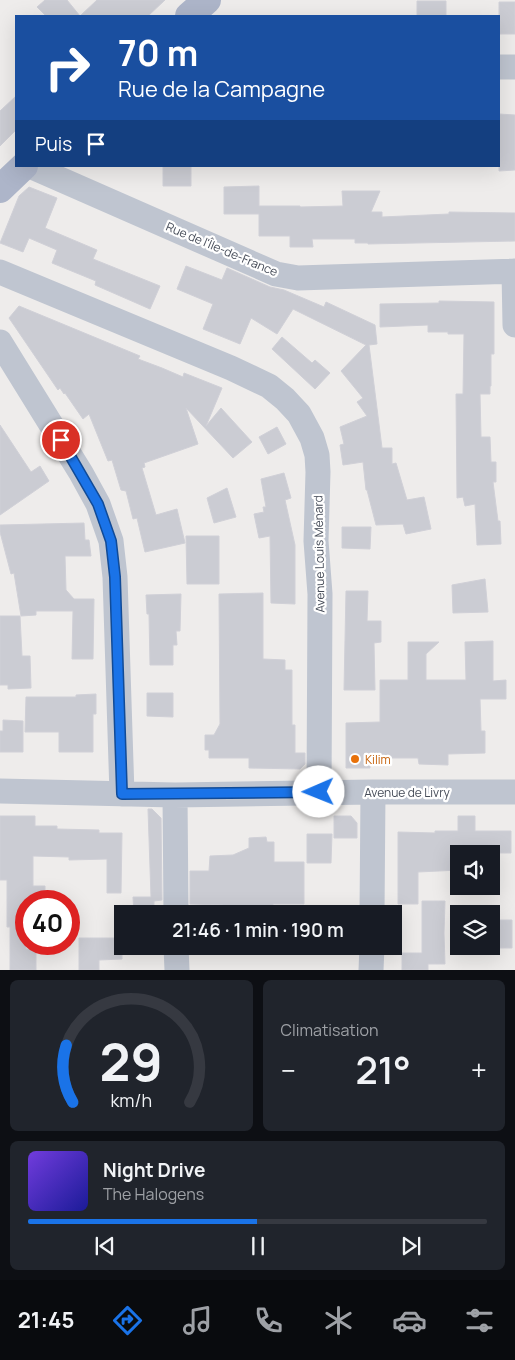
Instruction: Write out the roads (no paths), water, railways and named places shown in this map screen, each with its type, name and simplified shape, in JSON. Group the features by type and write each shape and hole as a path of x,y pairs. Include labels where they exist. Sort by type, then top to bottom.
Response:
{"main road":[{"path":"190,15 207,0"},
{"path":"0,189 23,167"}],"street":[{"path":"500,67 515,67"},
{"name":"Rue de l'Île-de-France","path":"32,167 276,274 298,278 515,271"},
{"path":"515,271 515,325"},
{"name":"Avenue Louis Ménard","path":"0,272 246,375 269,386 299,414 312,438 317,455 318,472 316,541 320,594 319,792"},
{"path":"0,342 81,473 98,504 111,541 115,577 122,794"},
{"name":"Avenue de Livry","path":"0,791 175,795 319,792 515,792"},
{"path":"372,792 372,905"},
{"path":"175,795 176,905"},
{"path":"176,955 177,970"},
{"path":"372,955 372,970"}],"place":[{"name":"Kilim","path":"355,759"}]}
